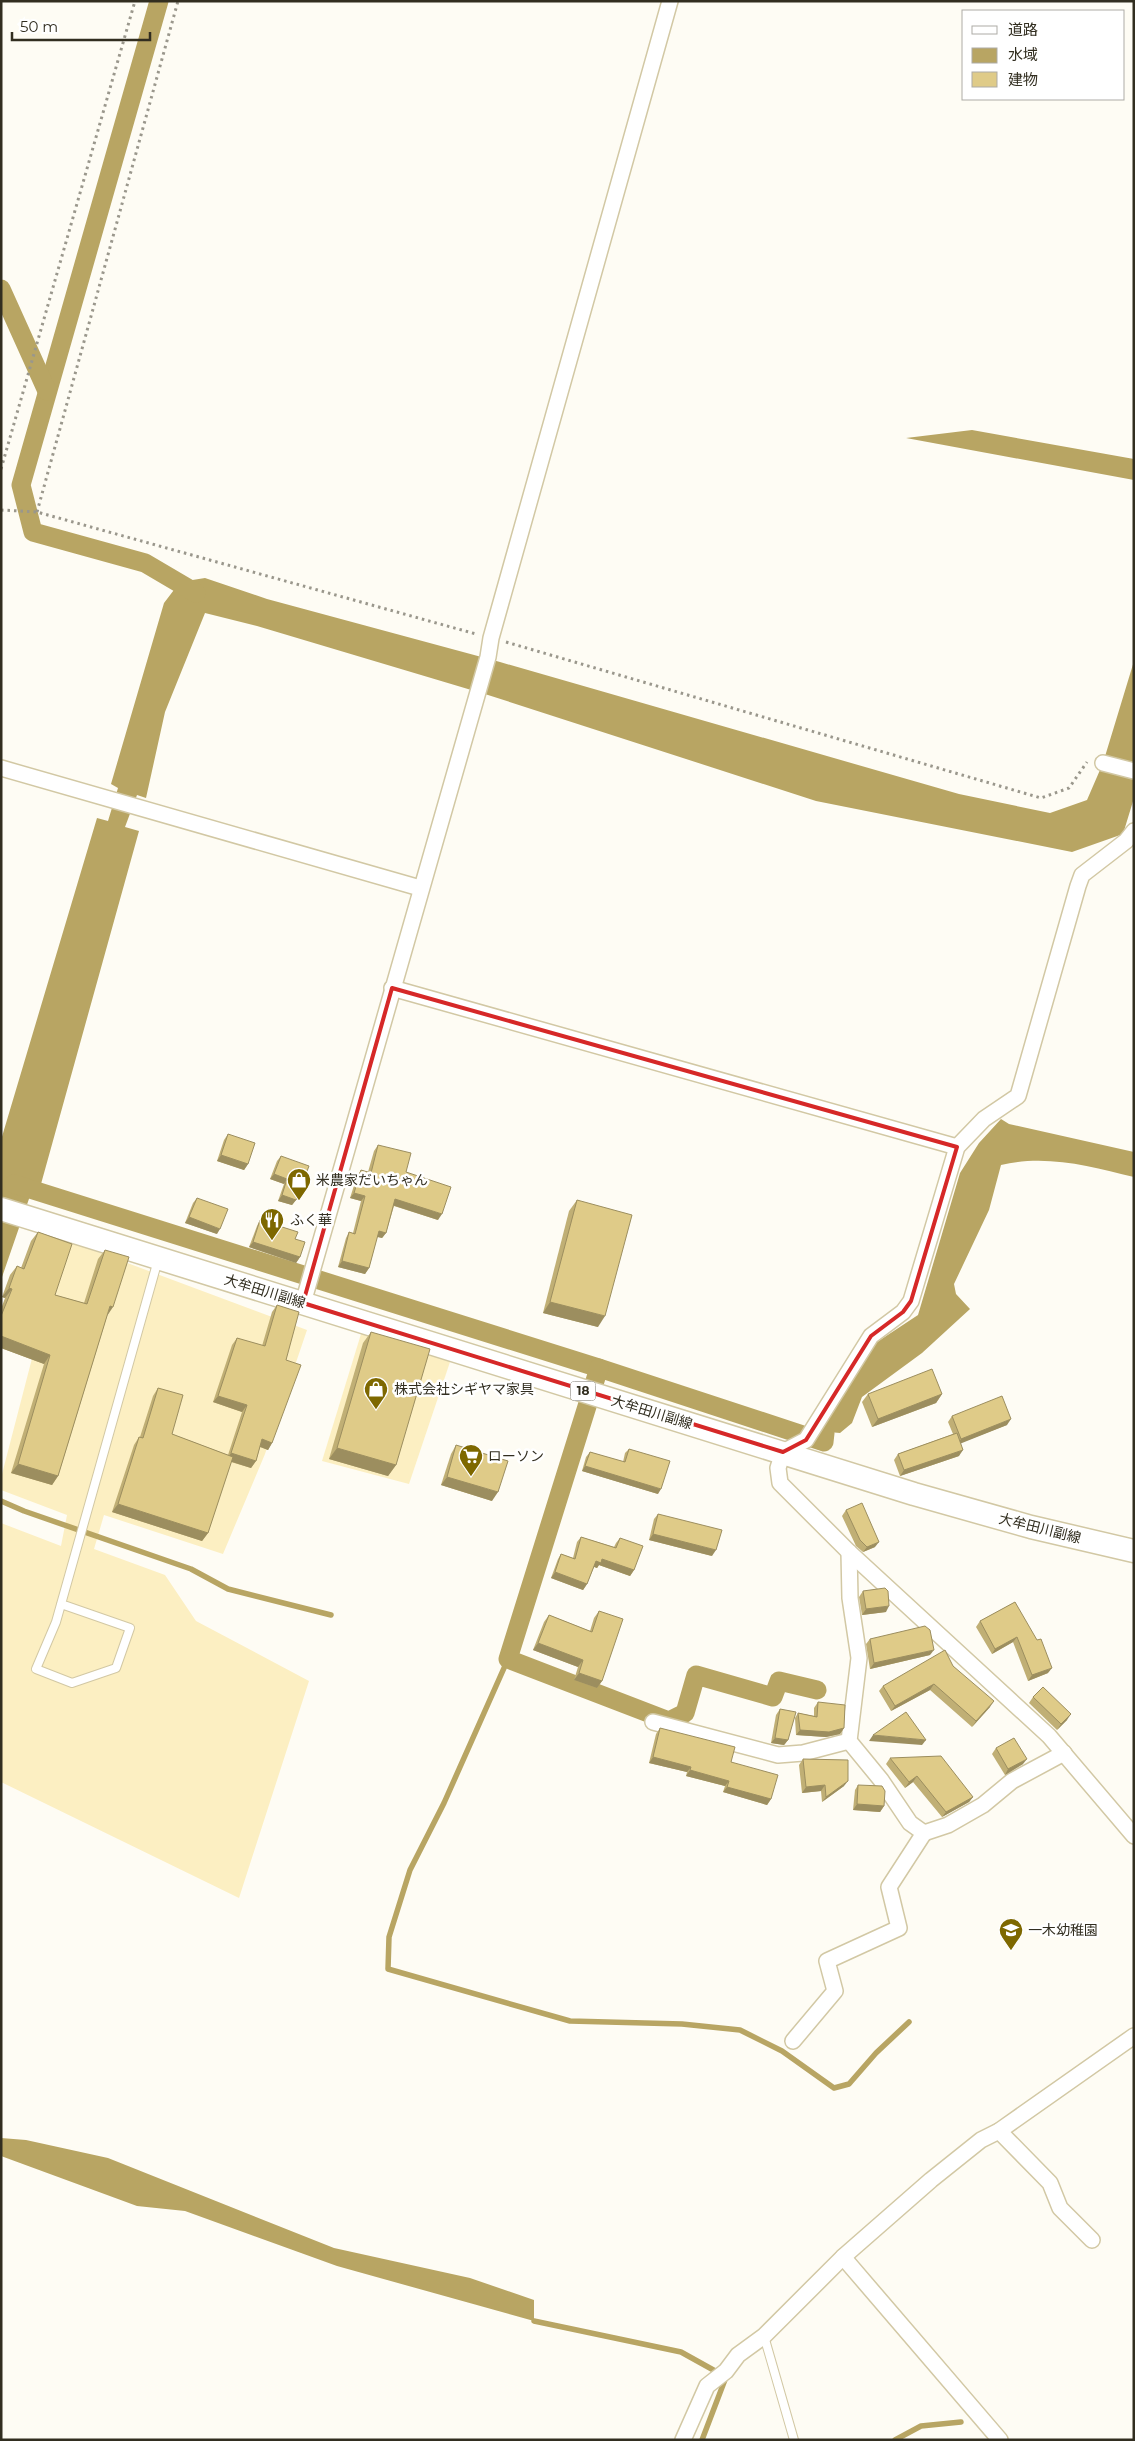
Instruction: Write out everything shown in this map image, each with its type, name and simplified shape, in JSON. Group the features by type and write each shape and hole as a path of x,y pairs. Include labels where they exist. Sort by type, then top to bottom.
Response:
{"main road":[{"name":"大牟田川副線","path":"1,1209 914,1494 1022,1524 1134,1551"}],"street":[{"path":"302,1303 488,657 491,638 670,1"},
{"path":"1103,763 1134,771"},
{"path":"1,768 420,888"},
{"path":"1134,831 1126,841 1082,875 1018,1096 984,1119 956,1147 911,1301 903,1312 871,1336 806,1440 783,1452 778,1468 780,1483 849,1552 1064,1752 1134,1836"},
{"path":"392,988 956,1147"},
{"path":"849,1552 850,1598 859,1658 849,1741 881,1780 910,1823 924,1833"},
{"path":"653,1722 778,1755 803,1753 849,1741"},
{"path":"793,2041 835,1991 827,1961 898,1928 889,1887 924,1833 948,1825 983,1805 1012,1781 1064,1752"},
{"path":"683,2440 707,2386 726,2370 738,2355 764,2336 843,2257 931,2180 981,2140 999,2131 1134,2036"},
{"path":"999,2131 1050,2183 1060,2208 1092,2240"},
{"path":"843,2257 1000,2440"}],"lane":[{"path":"61,1604 130,1628 116,1668 72,1683 36,1669 61,1604 159,1258"},
{"path":"764,2336 794,2440"}],"path":[{"path":"1,469 135,1"},
{"path":"37,512 178,1"},
{"path":"1,510 37,512 491,638 1041,798 1070,788 1090,759 1103,763"}],"highlighted area":[{"path":"392,988 957,1147 911,1301 903,1312 871,1336 806,1440 783,1452 303,1303"}],"shaded area":[{"path":"63,1239 307,1330 265,1454 223,1554 104,1515 94,1549 165,1575 196,1621 309,1681 239,1898 1,1782 1,1523 61,1546 67,1515 1,1490 1,1478"},
{"name":"株式会社シギヤマ家具","path":"361,1334 451,1359 409,1484 322,1461"}],"water":[{"path":"972,430 1134,459 1134,480 906,438"},
{"path":"205,578 267,599 500,662 959,794 1050,813 1087,800 1103,763 1134,661 1134,798 1123,834 1072,852 816,801 488,695 257,626 205,613 165,712 146,798 137,795 125,827 139,831 41,1184 37,1193 31,1193 1,1280 1,1140 97,818 108,821 118,788 111,784 164,603 180,582"},
{"path":"1001,1119 1009,1124 1134,1152 1134,1177 1084,1165 1051,1161 1018,1162 1001,1165 989,1210 954,1284 956,1294 970,1309 922,1353 862,1397 852,1423 840,1433 817,1431 871,1346 918,1315 960,1173 979,1143"},
{"path":"1,2138 26,2140 108,2158 334,2248 470,2278 534,2300 534,2321 337,2266 185,2211 137,2206 1,2156"}],"building":[{"path":"228,1134 255,1143 248,1164 221,1155"},
{"path":"378,1145 411,1153 406,1172 451,1187 442,1214 395,1199 386,1233 379,1231 369,1268 342,1261 349,1232 355,1234 365,1196 354,1193 361,1170 371,1173"},
{"path":"281,1156 309,1166 296,1200 282,1195 287,1179 274,1174"},
{"path":"197,1198 228,1209 220,1229 189,1217"},
{"path":"577,1200 632,1215 605,1316 550,1302"},
{"name":"ふく華","path":"260,1220 298,1232 295,1239 305,1242 300,1257 253,1242"},
{"path":"38,1232 72,1244 55,1295 87,1304 105,1250 129,1257 113,1307 110,1306 58,1476 18,1464 50,1355 1,1336 1,1316 12,1289 9,1288 17,1266 24,1269"},
{"path":"277,1305 299,1312 286,1360 301,1365 272,1443 262,1439 256,1461 231,1453 247,1405 218,1396 237,1338 265,1346"},
{"name":"株式会社シギヤマ家具","path":"371,1332 430,1349 396,1465 337,1448"},
{"path":"932,1369 942,1394 878,1419 868,1394"},
{"path":"158,1388 183,1395 172,1434 233,1457 208,1533 118,1504 139,1437 143,1438"},
{"path":"1002,1396 1011,1419 961,1439 952,1416"},
{"path":"957,1433 963,1450 904,1470 898,1454"},
{"name":"ローソン","path":"456,1445 508,1461 498,1492 447,1477"},
{"path":"629,1449 670,1461 661,1489 585,1466 590,1452 625,1462"},
{"path":"862,1503 879,1542 867,1547 860,1540 846,1510"},
{"path":"658,1514 722,1530 716,1550 653,1534"},
{"path":"581,1537 616,1548 620,1538 643,1546 634,1570 602,1559 601,1563 596,1561 587,1584 555,1572 561,1554 575,1559"},
{"path":"885,1588 888,1591 889,1606 866,1609 863,1591"},
{"path":"1015,1602 1037,1640 1041,1639 1052,1668 1032,1675 1017,1637 995,1649 980,1621"},
{"path":"599,1611 623,1619 602,1681 579,1673 583,1660 538,1643 549,1615 592,1632"},
{"path":"925,1626 930,1630 934,1650 874,1663 870,1639"},
{"path":"945,1650 953,1666 994,1701 976,1721 934,1684 895,1706 883,1686"},
{"path":"1043,1687 1071,1714 1061,1724 1033,1697"},
{"path":"818,1702 845,1705 844,1728 829,1732 800,1730 798,1713 817,1717"},
{"path":"780,1709 796,1712 788,1740 775,1738"},
{"path":"906,1712 926,1740 873,1735"},
{"path":"660,1728 735,1747 731,1762 778,1775 771,1799 727,1787 729,1781 690,1770 691,1767 653,1757"},
{"path":"1014,1738 1027,1759 1008,1769 996,1748"},
{"path":"941,1756 973,1797 946,1812 917,1776 909,1782 890,1758"},
{"path":"803,1759 848,1760 848,1781 826,1797 825,1785 806,1787"},
{"path":"858,1785 882,1786 885,1791 884,1806 857,1804"}],"waterway":[{"path":"159,1 21,485 33,532 145,563 196,593"},
{"path":"1,289 47,391"},
{"path":"14,1184 599,1368 824,1442 825,1433"},
{"path":"599,1368 508,1659 669,1721 685,1713 696,1675 773,1697 779,1681 817,1690"},
{"path":"1,1501 24,1511 191,1569 228,1589 331,1615"},
{"path":"508,1659 444,1803 410,1870 389,1937 388,1969 570,2021 682,2024 740,2030 782,2051 834,2088 849,2084 876,2053 909,2022"},
{"path":"534,2321 681,2352 726,2377 702,2440"},
{"path":"895,2440 921,2426 961,2422"}],"place":[{"name":"米農家だいちゃん","path":"299,1201"},
{"name":"ふく華","path":"272,1241"},
{"name":"株式会社シギヤマ家具","path":"376,1410"},
{"name":"ローソン","path":"471,1477"},
{"name":"一木幼稚園","path":"1011,1951"}]}
